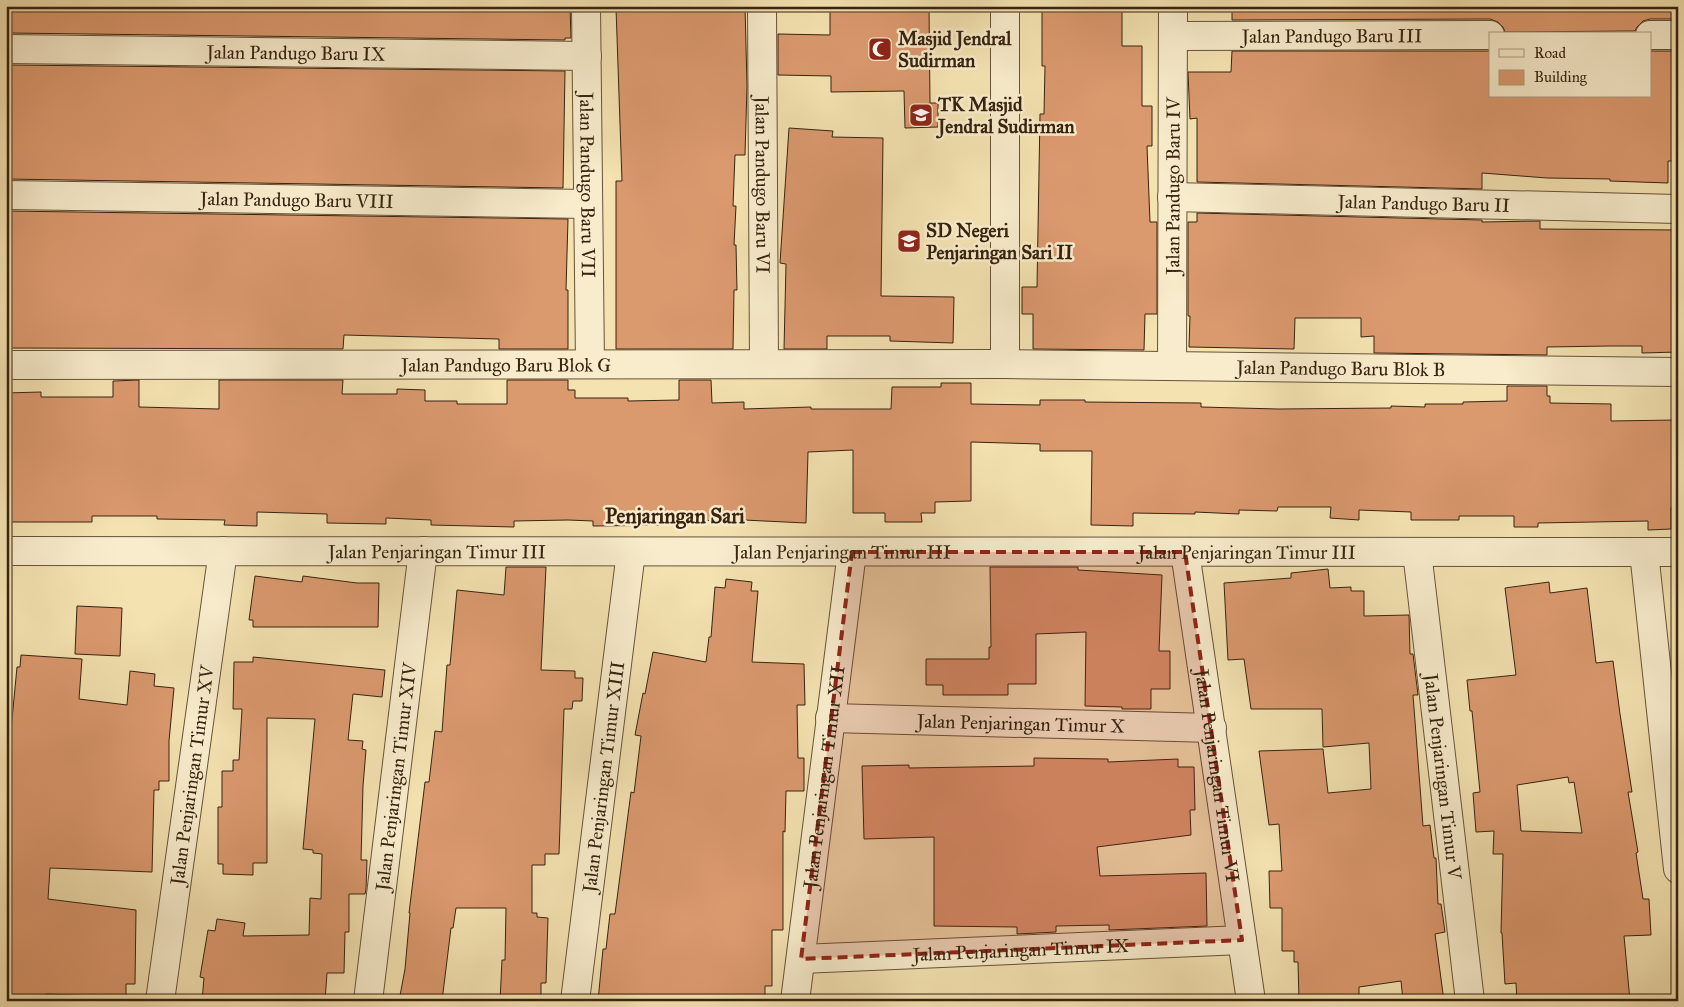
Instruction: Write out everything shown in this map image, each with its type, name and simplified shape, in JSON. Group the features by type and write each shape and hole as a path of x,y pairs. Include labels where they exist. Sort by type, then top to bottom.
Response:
{"street":[{"name":"Jalan Pandugo Baru VII","path":"586,6 590,364"},
{"name":"Jalan Pandugo Baru VI","path":"762,6 764,363"},
{"path":"1005,6 1005,364"},
{"name":"Jalan Pandugo Baru IV","path":"1172,366 1173,6"},
{"name":"Jalan Pandugo Baru III","path":"1173,36 1489,35"},
{"path":"1652,35 1678,35"},
{"name":"Jalan Pandugo Baru IX","path":"6,50 587,56"},
{"name":"Jalan Pandugo Baru VIII","path":"6,195 588,204"},
{"name":"Jalan Pandugo Baru II","path":"1172,197 1678,208"},
{"name":"Jalan Pandugo Baru Blok G","path":"6,365 1005,364"},
{"name":"Jalan Pandugo Baru Blok B","path":"1005,364 1678,372"},
{"name":"Jalan Penjaringan Timur III","path":"6,551 1678,552"},
{"name":"Jalan Penjaringan Timur XV","path":"160,1001 222,551"},
{"name":"Jalan Penjaringan Timur XIV","path":"368,1001 422,551"},
{"name":"Jalan Penjaringan Timur XIII","path":"575,1001 631,552"},
{"name":"Jalan Penjaringan Timur XII","path":"795,1001 852,552"},
{"name":"Jalan Penjaringan Timur VI","path":"1185,552 1251,1001"},
{"name":"Jalan Penjaringan Timur V","path":"1417,552 1470,1001"},
{"path":"1644,552 1678,869"},
{"name":"Jalan Penjaringan Timur X","path":"830,718 1212,728"},
{"name":"Jalan Penjaringan Timur IX","path":"801,959 1242,940"}],"highlighted area":[{"path":"852,552 1185,552 1242,940 801,959"}],"building":[{"path":"9,6 570,6 571,38 565,38 565,40 8,33"},
{"path":"745,6 747,86 745,155 735,155 733,206 736,206 734,245 736,245 737,290 734,290 733,349 616,349 616,181 622,181 616,8"},
{"name":"Masjid Jendral Sudirman","path":"830,6 929,6 930,103 938,103 938,127 905,128 904,91 831,92 831,76 778,75 778,34 830,35"},
{"path":"1042,6 1122,6 1122,46 1142,46 1142,106 1152,106 1152,146 1147,146 1150,222 1157,222 1157,314 1145,314 1144,350 1033,349 1033,314 1022,314 1022,287 1037,287 1040,114 1044,114 1045,66 1042,66"},
{"path":"1232,6 1678,6 1678,19 1650,19 1643,21 1635,31 1505,32 1498,22 1490,19 1232,20"},
{"path":"1232,51 1489,51 1489,98 1652,98 1652,51 1678,51 1678,161 1668,161 1668,183 1610,181 1610,179 1547,178 1482,173 1482,189 1197,182 1197,118 1190,119 1188,72 1231,72"},
{"path":"10,65 565,71 563,188 6,179"},
{"path":"789,128 833,131 832,137 883,138 881,296 954,297 953,343 890,341 890,336 827,336 827,349 784,349 786,264 780,263"},
{"path":"6,211 568,219 566,290 568,290 568,349 499,349 499,339 344,335 343,349 6,348"},
{"path":"1197,213 1482,220 1482,222 1540,221 1540,229 1678,230 1678,352 1642,353 1642,346 1609,346 1547,347 1547,355 1374,353 1374,336 1361,337 1361,318 1295,318 1294,349 1189,347 1188,222 1197,222"},
{"path":"139,380 139,407 219,409 219,380 343,380 342,394 397,394 397,389 425,390 425,401 457,401 457,404 507,404 507,380 568,380 568,390 575,390 575,398 628,398 628,401 679,400 679,380 711,380 712,403 744,402 744,409 811,407 811,409 891,409 892,387 941,387 941,383 971,383 971,404 1040,405 1040,400 1085,400 1085,402 1201,403 1201,407 1278,409 1425,407 1425,404 1507,401 1507,386 1547,386 1547,396 1550,396 1550,403 1611,404 1611,421 1676,420 1677,460 1673,460 1671,529 1648,530 1648,521 1538,523 1538,527 1514,527 1514,516 1459,516 1459,520 1411,520 1411,512 1359,510 1359,520 1330,518 1331,507 1278,507 1277,511 1239,510 1239,514 1195,512 1195,514 1133,513 1133,526 1091,525 1092,451 1040,451 1040,444 971,442 971,501 935,502 935,513 921,513 922,522 885,522 885,513 853,513 853,450 808,452 806,523 723,519 723,521 685,520 685,525 593,526 593,521 568,520 514,521 514,527 431,525 431,520 386,518 386,524 327,523 327,514 257,512 257,526 224,525 225,520 157,519 157,516 92,516 92,522 11,522 11,463 6,463 6,393 41,392 41,397 113,397 113,381"},
{"path":"506,567 546,567 541,670 575,671 575,678 583,678 582,701 573,701 572,709 564,709 559,854 545,854 545,865 532,865 532,913 537,913 537,917 548,918 546,983 541,983 541,1001 500,1001 502,960 505,960 506,908 456,908 453,928 451,928 442,1001 399,1001 405,969 409,913 425,782 429,782 435,731 442,732 447,665 450,665 457,590 504,595"},
{"path":"990,567 1078,567 1078,570 1162,575 1159,651 1170,651 1170,689 1151,689 1151,709 1085,706 1086,632 1036,634 1036,684 1008,684 1008,695 943,695 943,685 926,685 926,659 989,659 989,647 991,647"},
{"path":"1328,569 1330,588 1351,587 1351,591 1364,591 1364,616 1409,615 1410,654 1413,654 1418,695 1413,695 1423,826 1430,825 1434,858 1436,858 1438,904 1441,904 1445,932 1435,934 1444,1001 1403,1001 1401,981 1359,987 1359,998 1350,998 1350,1001 1299,1001 1298,962 1294,962 1294,951 1282,951 1282,908 1270,908 1269,871 1282,871 1279,824 1269,825 1259,751 1323,749 1328,793 1371,789 1369,743 1323,747 1322,709 1251,709 1244,659 1228,660 1224,583 1291,578 1291,573"},
{"path":"255,576 302,582 303,576 357,583 379,583 378,627 253,627 253,620 249,620"},
{"path":"726,579 752,582 751,591 758,591 752,662 804,664 805,705 797,705 798,758 804,758 804,791 786,791 785,832 783,831 783,930 772,930 772,986 765,986 765,1001 598,1001 603,949 606,949 610,914 615,914 631,792 634,793 641,736 635,735 653,652 706,662 709,637 711,637 715,587 725,588"},
{"path":"1549,582 1550,593 1587,588 1596,663 1613,661 1632,792 1628,792 1638,852 1636,853 1643,899 1649,899 1651,935 1624,936 1630,1001 1517,1001 1516,983 1505,984 1501,933 1503,854 1493,854 1494,831 1476,832 1473,793 1480,792 1467,680 1516,675 1505,588","holes":["1568,777 1569,783 1574,782 1582,833 1521,831 1517,785"]},
{"path":"77,606 122,608 120,656 75,654"},
{"path":"21,655 82,659 79,699 127,705 130,671 155,674 154,686 174,688 169,741 169,781 159,781 159,790 154,790 152,872 50,868 48,899 136,910 135,984 126,984 126,997 46,994 47,1001 6,1001 6,751 9,751 17,667 20,667"},
{"path":"253,657 385,670 382,697 353,694 348,740 363,741 362,749 366,750 361,860 367,860 366,889 365,894 349,894 349,932 345,932 344,973 327,973 325,1001 202,1001 204,978 200,977 208,930 215,931 217,919 245,923 243,936 309,935 310,898 321,899 322,854 313,853 313,850 303,849 315,719 267,718 267,863 253,863 253,875 223,874 223,864 218,864 218,807 222,807 222,771 233,771 233,760 239,760 242,709 233,709 234,662 253,662"},
{"path":"1034,758 1108,759 1108,762 1178,759 1178,767 1194,767 1195,810 1190,810 1191,835 1097,847 1100,876 1206,873 1207,926 1109,930 1109,925 1056,926 1056,932 1017,934 1017,927 934,926 934,837 864,839 862,766 909,765 909,768 1034,766"}],"place":[{"name":"Masjid Jendral Sudirman","path":"880,49"},
{"name":"TK Masjid Jendral Sudirman","path":"921,115"},
{"name":"SD Negeri Penjaringan Sari II","path":"909,241"}],"district":[{"name":"Penjaringan Sari","path":"675,516"}]}
